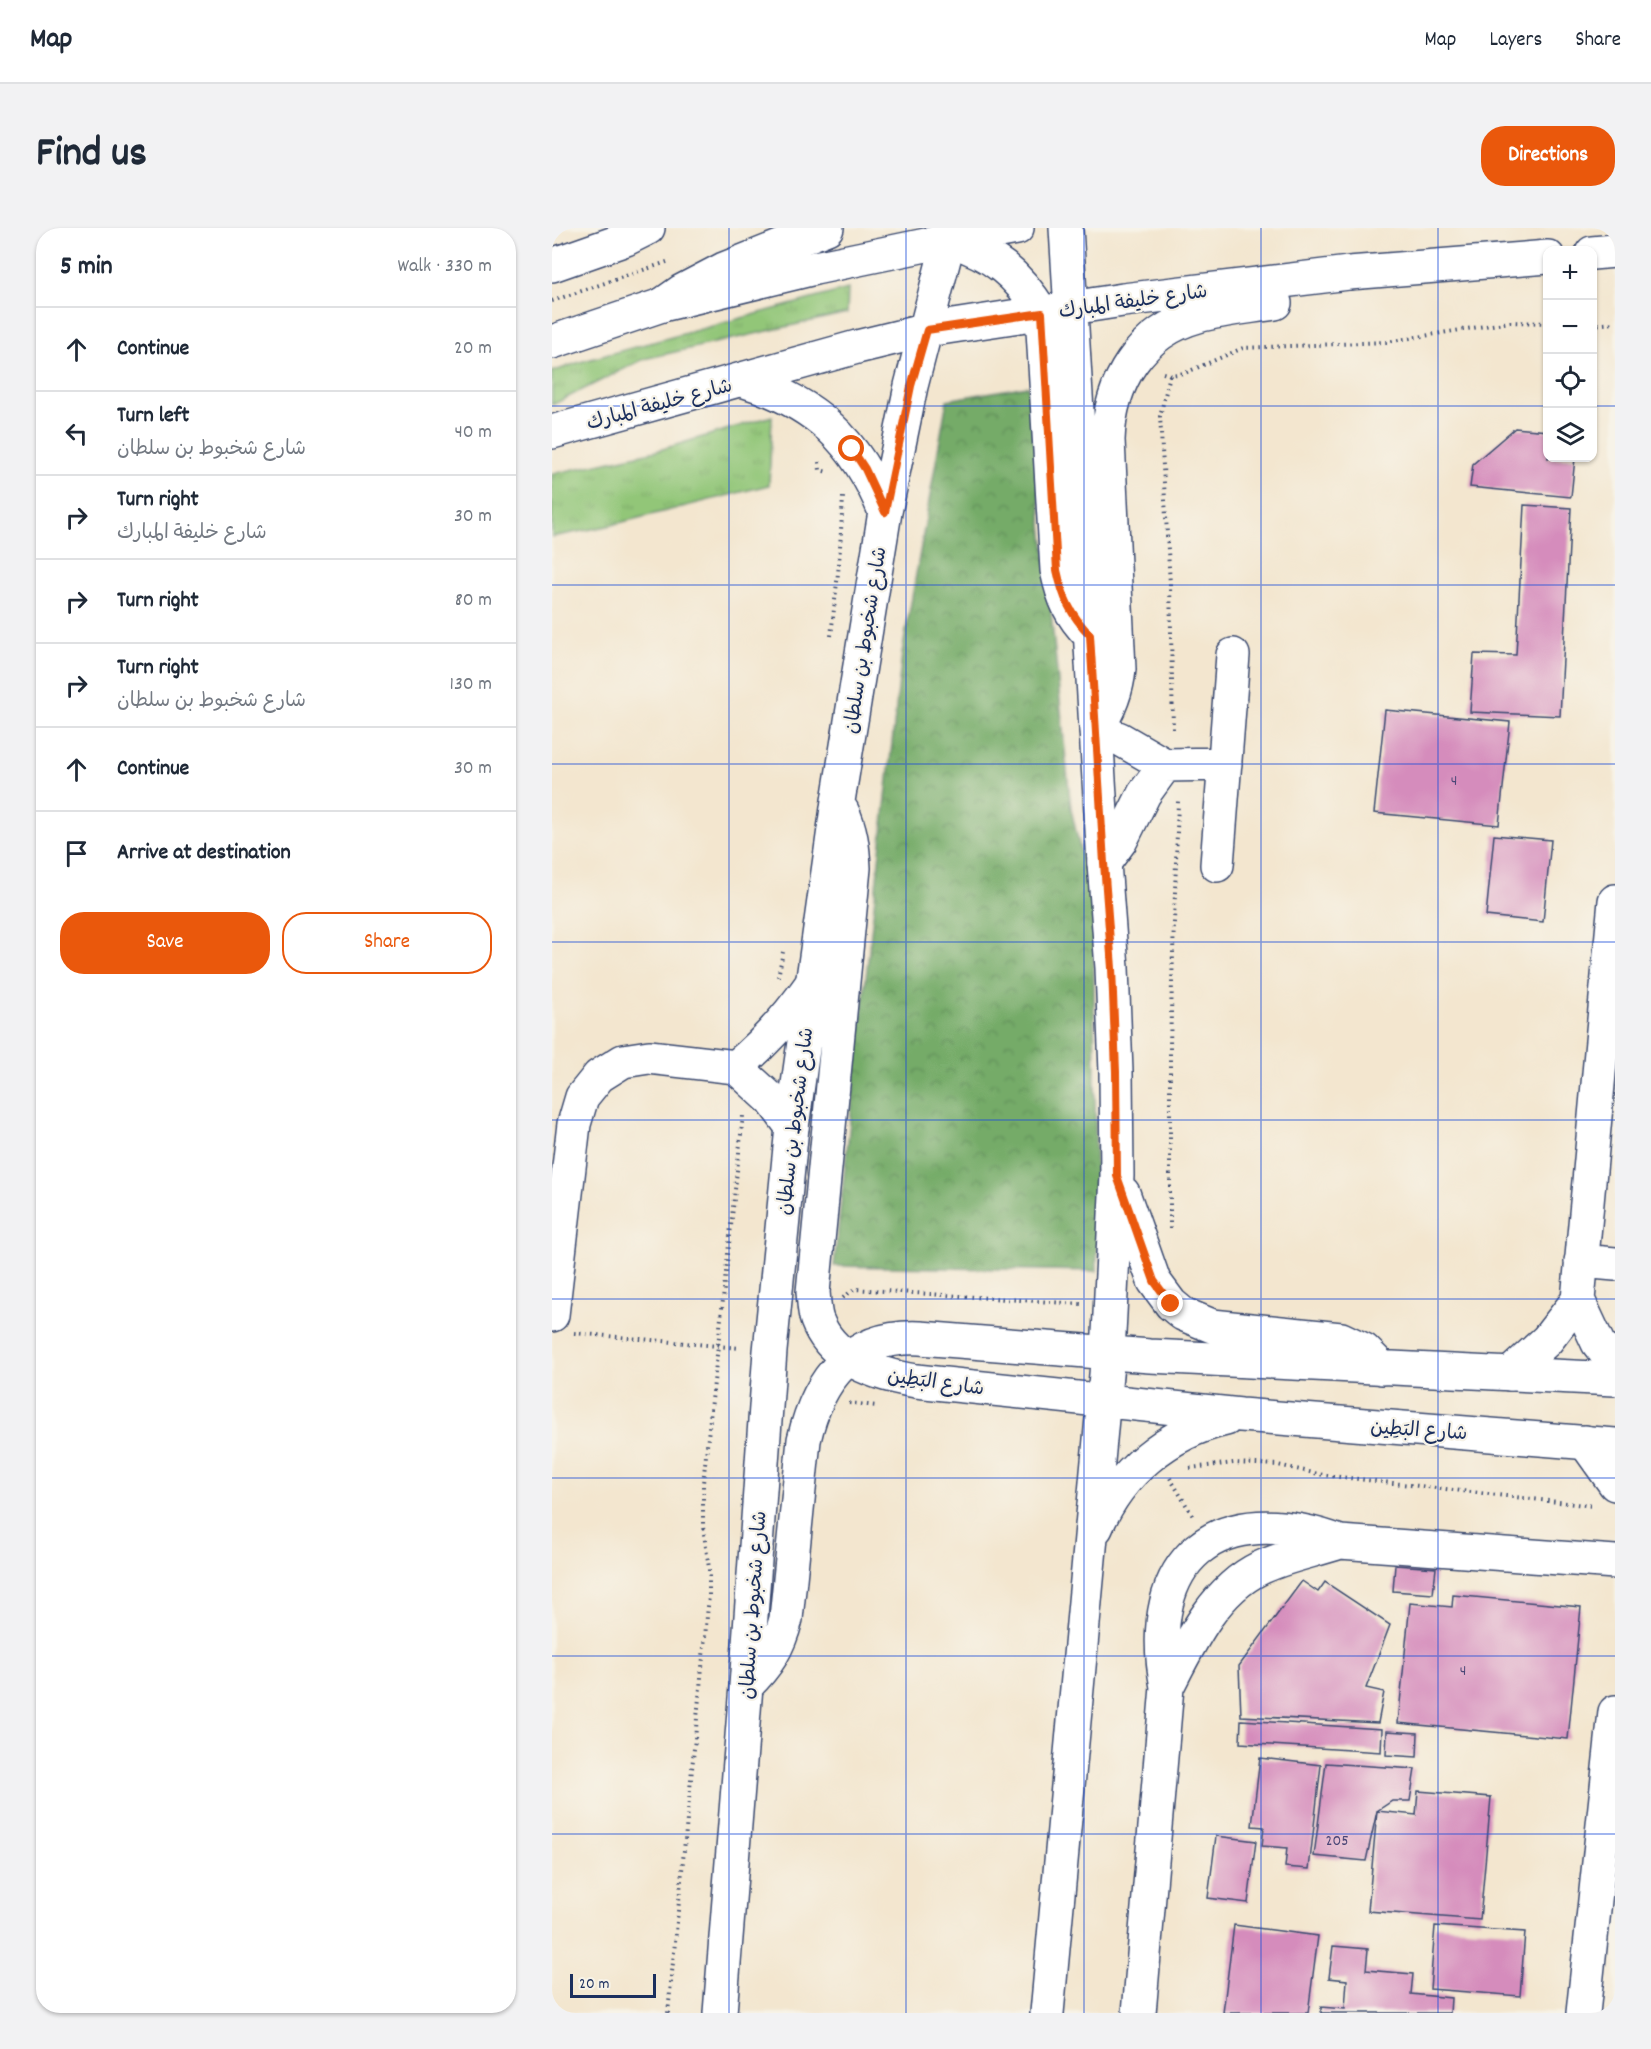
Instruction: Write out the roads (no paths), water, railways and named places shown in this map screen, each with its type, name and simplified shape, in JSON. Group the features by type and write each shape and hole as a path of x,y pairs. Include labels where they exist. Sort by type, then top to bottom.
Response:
{"main road":[{"path":"552,265 626,239 648,228"},
{"path":"662,305 682,291 724,269 827,228"},
{"path":"552,342 662,305 951,234 1017,228"},
{"path":"1047,2013 1104,1401 1117,1176 1112,968 1090,635 1056,311 1066,228"},
{"path":"951,234 1004,266 1031,296 1056,311"},
{"name":"شارع شخبوط بن سلطان","path":"720,2013 771,1351 792,1127 810,986 885,512 911,386 951,234"},
{"path":"1597,253 1615,251"},
{"name":"شارع خليفة المبارك","path":"552,432 857,347 927,330 1123,300 1349,273 1543,256"},
{"path":"1096,729 1110,707 1119,669 1108,440 1113,398 1122,379 1132,361 1162,333 1180,322 1199,315 1308,296 1334,285 1349,273"},
{"path":"742,380 768,388 792,400 815,414 836,432 865,469 885,512"},
{"path":"1217,865 1233,655"},
{"path":"1096,729 1120,739 1165,765 1225,764"},
{"path":"1104,863 1121,840 1144,794 1165,765"},
{"path":"746,1686 763,1669 777,1646 784,1626 804,1440 808,1422 823,1387 850,1357 837,1349 817,1319 813,1292 854,868 853,845 848,822 838,801"},
{"path":"1615,911 1578,1300 1598,1343 1615,1365"},
{"path":"736,1067 776,1029 810,986"},
{"path":"558,1324 574,1124 582,1097 599,1076 622,1062 649,1057 736,1067 761,1088 792,1127"},
{"path":"1117,1176 1154,1281 1166,1299 1184,1314 1212,1326 1341,1339 1364,1350 1382,1368"},
{"path":"1581,1261 1615,1264"},
{"path":"1510,1374 1547,1340 1578,1300"},
{"name":"شارع البَطِين","path":"1600,1443 1241,1415 916,1381 882,1374 850,1357 867,1345 901,1337 1108,1353 1615,1379"},
{"path":"1091,1540 1116,1491 1134,1470 1155,1452 1181,1435 1210,1422 1241,1415"},
{"path":"1600,1443 1609,1495"},
{"path":"1139,2013 1167,1687 1162,1664 1166,1609 1176,1576 1197,1549 1220,1535 1244,1528 1281,1527 1340,1542 1615,1562"},
{"path":"1167,1687 1182,1657 1211,1611 1233,1587 1245,1577 1273,1563 1340,1542"},
{"path":"1583,2013 1605,1902 1615,1712"}]}
